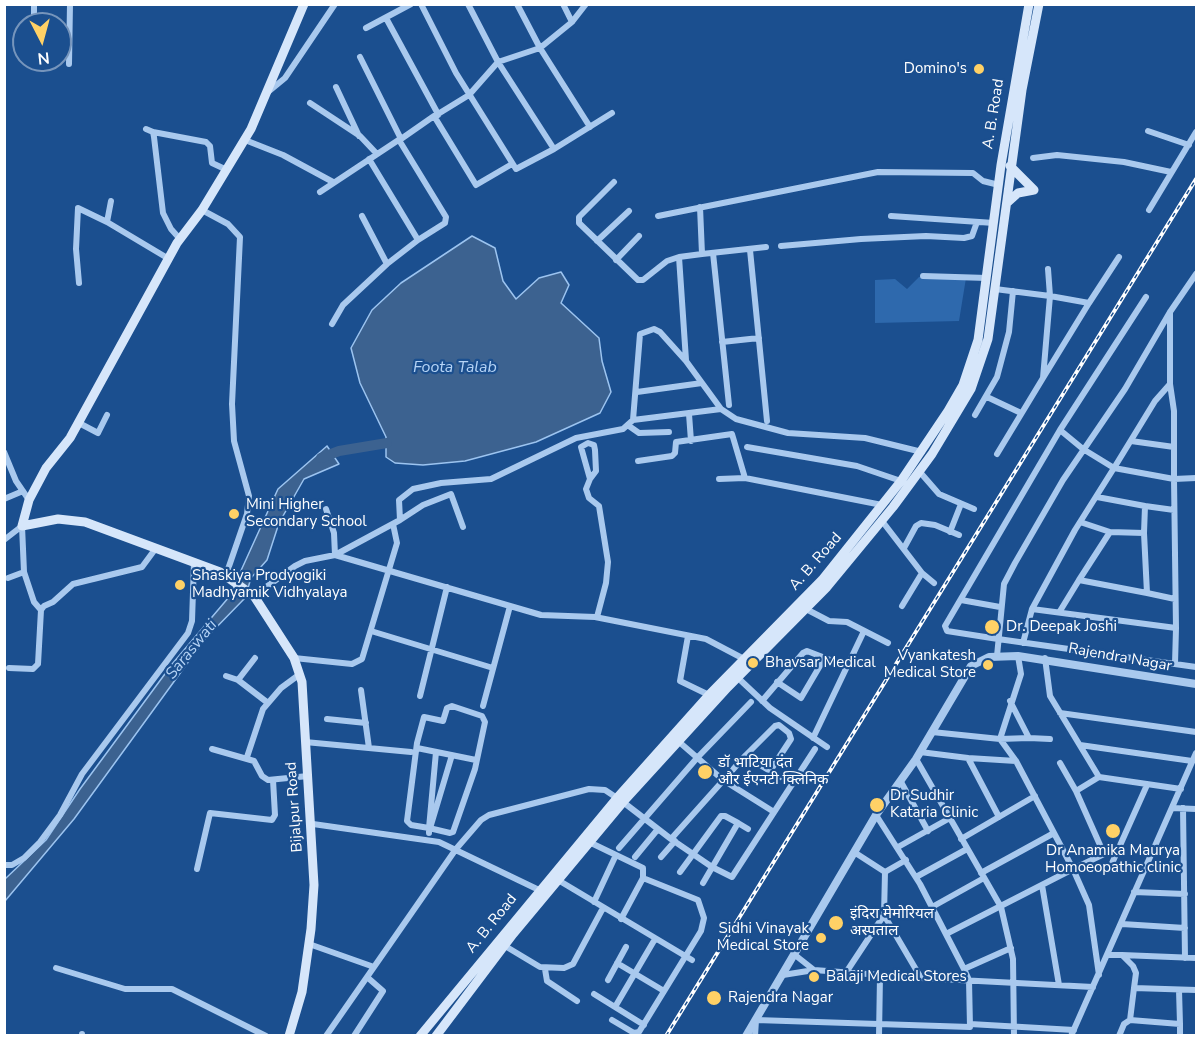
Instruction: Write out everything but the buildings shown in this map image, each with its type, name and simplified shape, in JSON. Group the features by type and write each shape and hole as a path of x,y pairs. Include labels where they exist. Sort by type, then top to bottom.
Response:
{"main road":[{"path":"251,593 229,577 194,562 85,522 58,519 22,526 29,500 46,468 79,423 180,239 202,210 245,140 304,4"},
{"name":"A. B. Road","path":"435,1035 620,800 737,677 806,609 882,521 919,471 971,389 988,339 1006,166 1029,4"},
{"name":"A. B. Road","path":"1006,166 1039,4"},
{"path":"1002,203 1018,193 1034,190 1006,166"},
{"name":"A. B. Road","path":"422,1035 539,890 620,800 709,695 822,580 922,452 963,385 971,364 984,312 994,223 1002,203"},
{"name":"Bijalpur Road","path":"251,593 294,658 300,674 313,824 314,885 309,944 302,992 289,1035"}],"street":[{"path":"266,93 285,78 335,4"},
{"path":"366,28 411,4"},
{"path":"421,4 469,95 516,169 554,149 612,113"},
{"path":"468,4 498,62 554,149"},
{"path":"517,4 540,48 590,127"},
{"path":"563,4 572,22"},
{"path":"320,192 469,95 498,62 540,48 555,38 586,4"},
{"path":"386,18 436,115 476,184 512,164"},
{"path":"332,324 344,305 387,264 418,240 445,224 446,217 400,140 360,57"},
{"path":"336,87 360,136"},
{"path":"310,103 360,136 377,154"},
{"path":"180,239 171,229 163,213 150,130 209,144 212,163 227,170"},
{"path":"1148,131 1189,145"},
{"path":"1149,210 1197,132"},
{"path":"245,140 283,156 333,182"},
{"path":"1033,158 1057,155 1124,162 1171,172"},
{"path":"369,159 418,240"},
{"path":"658,216 878,172 973,173 985,182 1004,185"},
{"path":"614,183 578,220 616,260 638,279 643,280 667,261 679,257 766,247"},
{"path":"106,222 111,201"},
{"path":"700,207 702,254"},
{"path":"79,284 76,249 78,208 169,258"},
{"path":"202,210 228,224 240,237 232,404 234,441 249,496 247,514 229,577"},
{"path":"597,241 629,211"},
{"path":"362,216 387,264"},
{"path":"891,216 994,223"},
{"path":"781,246 926,236 964,238 972,236 976,222"},
{"path":"616,260 639,236"},
{"path":"750,250 767,421"},
{"path":"713,253 729,405"},
{"path":"997,454 1119,256"},
{"path":"679,257 686,361"},
{"path":"1043,378 1050,296 1047,269"},
{"path":"997,656 1000,607 1004,585 1014,563 1083,450 1125,389 1170,312 1197,274"},
{"path":"923,276 987,278"},
{"path":"995,289 1089,303"},
{"path":"975,415 997,376 1006,343 1013,291"},
{"path":"1146,297 1060,430 946,624 946,629 1023,643 1197,667"},
{"path":"1170,312 1170,384 1174,411 1175,664"},
{"path":"669,432 639,433 631,423 637,392 640,334 654,328 686,361 721,409 736,419 788,433 864,438 922,452"},
{"path":"722,342 759,338"},
{"path":"637,392 702,383"},
{"path":"1023,643 1032,609 1080,522 1155,401 1170,384"},
{"path":"987,397 1021,413"},
{"path":"400,520 399,500 413,489 441,483 490,479 576,438 631,423 721,409"},
{"path":"689,414 691,441"},
{"path":"79,423 98,432 107,415"},
{"path":"1060,430 1083,450 1114,468 1174,479 1197,478"},
{"path":"638,461 672,456 675,453 676,442 732,434 745,478"},
{"path":"1131,441 1174,447"},
{"path":"590,479 581,450 583,444 588,443 594,445 596,450 596,471 590,479 587,494 599,506 608,562 606,583 597,617"},
{"path":"747,447 857,466 901,481"},
{"path":"4,452 29,500"},
{"path":"919,471 939,494 974,509"},
{"path":"719,479 745,478 882,505"},
{"path":"4,499 23,491"},
{"path":"251,593 300,564 335,555 423,505 452,494 463,527"},
{"path":"1097,497 1173,510"},
{"path":"950,532 961,504"},
{"path":"1145,507 1147,593"},
{"path":"326,509 334,533 335,555"},
{"path":"882,521 922,573 934,583"},
{"path":"1080,522 1110,532 1144,533"},
{"path":"904,548 916,526 921,523 935,525 958,535"},
{"path":"294,658 358,663 362,659 397,539 393,524"},
{"path":"4,540 22,526"},
{"path":"9,668 33,669 38,664 41,610 34,602 24,572 22,526"},
{"path":"1060,611 1110,532"},
{"path":"41,610 73,584 142,567 156,548"},
{"path":"335,555 541,615 597,617 706,639 744,659"},
{"path":"4,865 12,865 24,858 40,842 60,814 82,774 188,633 192,621 194,562"},
{"path":"8,578 24,572"},
{"path":"902,606 922,573"},
{"path":"1079,580 1175,599"},
{"path":"420,696 447,587"},
{"path":"961,600 1000,607"},
{"path":"483,706 510,606"},
{"path":"806,609 829,621 844,621 888,643"},
{"path":"1032,609 1176,628"},
{"path":"371,631 493,668"},
{"path":"813,738 864,631"},
{"path":"688,636 680,681 709,695"},
{"path":"762,701 803,652 807,651 846,666"},
{"name":"Rajendra Nagar","path":"746,1035 876,815 901,782 971,666 979,660 997,656 1045,658 1197,684"},
{"path":"1000,739 1010,701 1021,674 1018,656"},
{"path":"238,680 255,658"},
{"path":"1045,658 1048,690 1099,777"},
{"path":"777,682 801,698 824,659"},
{"path":"247,758 261,713 280,688 300,674"},
{"path":"226,676 238,680 268,703"},
{"path":"737,677 762,701 827,747"},
{"path":"361,690 369,748"},
{"path":"1010,701 1029,738"},
{"path":"619,848 751,702"},
{"path":"313,824 429,834 453,832 476,760 485,718 452,706 447,708 443,721 424,717 417,748 407,821 411,825 429,834 456,849 539,890"},
{"path":"1060,713 1197,732"},
{"path":"327,719 366,723"},
{"path":"661,857 723,780 775,726 779,725 791,734 791,739 770,771"},
{"path":"932,732 1000,739 1050,739"},
{"path":"1000,739 1016,761 1035,796 1089,905 1099,975"},
{"path":"678,741 723,780 774,812"},
{"path":"305,742 411,752"},
{"path":"1080,745 1192,761"},
{"path":"212,748 247,758 256,763 264,778 273,780 308,776"},
{"path":"417,748 476,760"},
{"path":"326,1035 456,849 481,820 489,815 589,789 605,790 712,867 729,877 734,876 815,749"},
{"path":"429,834 436,752"},
{"path":"755,1035 756,1020 970,1026 1014,1025 1072,1033 1197,753"},
{"path":"429,834 452,755"},
{"path":"918,755 1016,761"},
{"path":"918,755 961,839 1000,906 1011,948 1014,1035"},
{"path":"745,756 780,777"},
{"path":"968,758 999,817"},
{"path":"1060,763 1076,791 1109,870 1148,785"},
{"path":"1076,791 1099,777 1181,789"},
{"path":"197,869 208,816 216,812 272,820 275,816 273,780"},
{"path":"901,782 928,831"},
{"path":"961,839 1035,796"},
{"path":"1172,808 1197,809"},
{"path":"1183,808 1185,958"},
{"path":"876,815 906,860 948,933 969,980 969,1035"},
{"path":"680,872 721,816 748,829"},
{"path":"898,847 950,818"},
{"path":"704,883 738,824"},
{"path":"635,857 658,829"},
{"path":"932,906 1054,833"},
{"path":"589,842 615,857 643,868 643,878 621,918"},
{"path":"916,877 967,849"},
{"path":"854,852 885,872"},
{"path":"948,933 1104,854"},
{"path":"594,902 615,857"},
{"path":"885,872 906,860"},
{"path":"885,872 884,915 921,978"},
{"path":"612,1020 636,1034 703,924 698,900 643,878"},
{"path":"558,880 692,960"},
{"path":"1042,885 1059,985"},
{"path":"1134,892 1185,894"},
{"path":"505,946 545,969 564,968 573,964 603,908"},
{"path":"847,970 884,915"},
{"path":"1122,924 1185,928"},
{"path":"615,1007 655,939"},
{"path":"309,944 374,967"},
{"path":"608,980 626,947"},
{"path":"964,969 1011,948"},
{"path":"795,955 814,970"},
{"path":"1107,955 1197,958"},
{"path":"1122,955 1135,969 1130,1020"},
{"path":"617,963 664,991"},
{"path":"56,968 125,989 172,989 266,1035"},
{"path":"545,969 547,981 577,1001"},
{"path":"783,975 814,970 847,970 880,976 1093,987"},
{"path":"879,1035 880,976"},
{"path":"354,1035 382,992 367,977"},
{"path":"1134,988 1197,990"},
{"path":"1179,990 1180,1035"},
{"path":"594,994 644,1024"},
{"path":"1119,1035 1124,1024 1130,1020 1180,1024"}],"shaded area":[{"path":"919,277 966,278 959,321 875,323 875,280 895,279 907,289"}],"water":[{"name":"Foota Talab","path":"472,236 495,248 503,281 516,299 539,278 561,272 569,285 561,303 599,338 602,361 611,392 600,413 536,442 465,461 423,465 395,463 386,457 386,437 360,383 351,348 372,310 401,283"},
{"path":"327,446 339,464 304,479 279,523 267,560 251,578 245,598 205,639 74,819 5,901 5,879 46,840 80,789 173,663 229,597 278,489"}],"waterway":[{"name":"Saraswati","path":"321,458 339,451 387,443"}],"railway":[{"path":"666,1036 1196,179"}],"place":[{"name":"Domino's","path":"979,69"},
{"name":"Mini Higher Secondary School","path":"234,514"},
{"name":"Shaskiya Prodyogiki Madhyamik Vidhyalaya","path":"180,585"},
{"name":"Dr. Deepak Joshi","path":"992,627"},
{"name":"Bhavsar Medical","path":"753,663"},
{"name":"Vyankatesh Medical Store","path":"988,665"},
{"name":"डॉ भाटिया दंत और ईएनटी क्लिनिक","path":"705,772"},
{"name":"Dr Sudhir Kataria Clinic","path":"877,805"},
{"name":"Dr Anamika Maurya Homoeopathic clinic","path":"1113,831"},
{"name":"इंदिरा मेमोरियल अस्पताल","path":"836,923"},
{"name":"Sidhi Vinayak Medical Store","path":"821,938"},
{"name":"Balaji Medical Stores","path":"814,977"},
{"name":"Rajendra Nagar","path":"714,998"}]}
